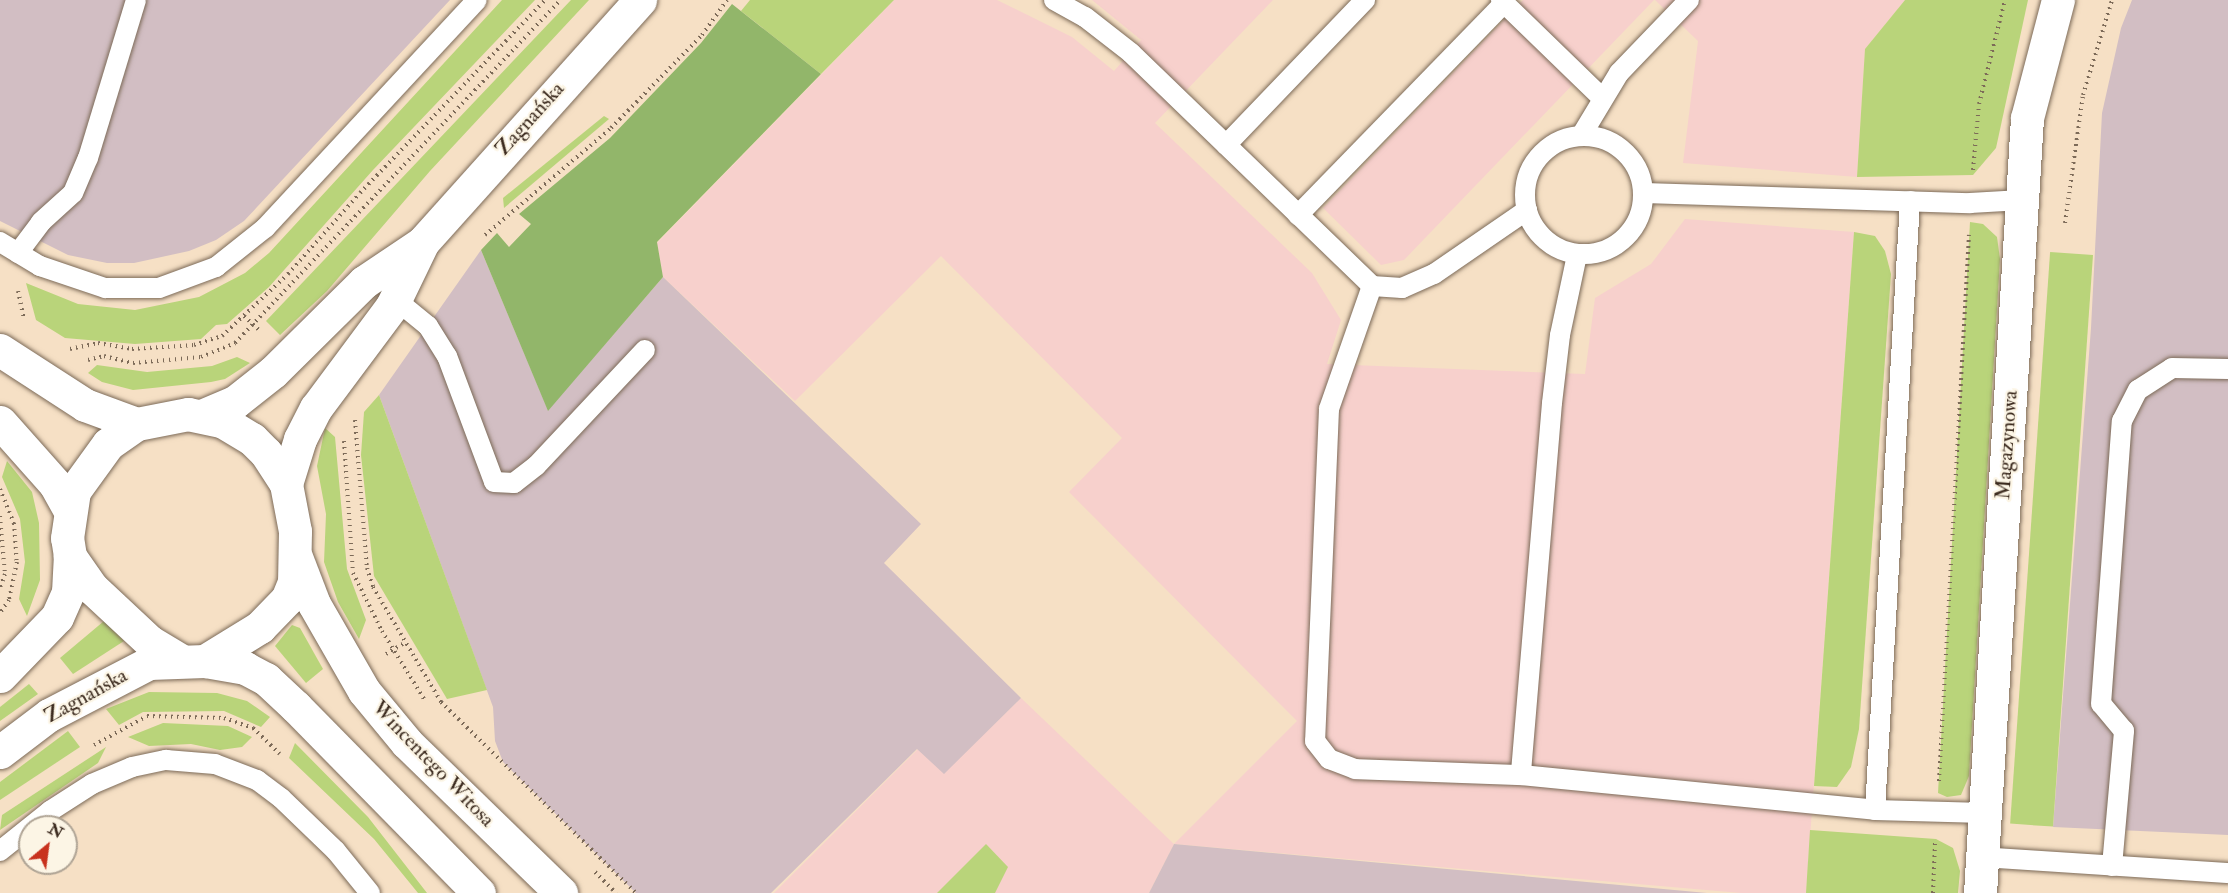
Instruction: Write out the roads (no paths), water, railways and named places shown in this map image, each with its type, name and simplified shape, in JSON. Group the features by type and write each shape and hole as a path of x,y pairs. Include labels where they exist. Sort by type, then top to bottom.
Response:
{"street":[{"name":"Zagnańska","path":"204,415 235,402 273,372 364,282 423,242 640,0"},
{"name":"Magazynowa","path":"1980,893 2027,118 2058,0"},
{"name":"Zagnańska","path":"286,484 300,439 316,408 395,299 423,242"},
{"path":"0,350 85,405 136,424"},
{"path":"0,676 57,617 68,592 70,511 74,491 95,456 136,424 168,415 204,415 252,439 286,484 293,508 296,555 294,582 287,599 260,627 192,661"},
{"path":"0,422 55,484 70,511"},
{"name":"Wincentego Witosa","path":"296,555 314,604 364,691 407,743 561,893"},
{"path":"70,556 121,618 192,661 245,668 266,679 480,893"},
{"name":"Zagnańska","path":"0,752 49,715 124,674 149,663 192,661"}],"lane":[{"path":"18,254 41,222 73,193 88,158 136,0"},
{"path":"0,242 40,266 105,288 159,288 216,267 265,228 477,0"},
{"path":"1054,0 1085,17 1131,53 1372,286 1402,288 1434,274 1527,210"},
{"path":"1226,145 1365,0"},
{"path":"1581,136 1601,97 1618,73 1689,0"},
{"path":"1298,215 1502,2 1601,97"},
{"path":"1581,136 1599,138 1623,152 1640,174 1644,192 1641,213 1632,231 1617,245 1598,254 1577,255 1558,249 1541,237 1527,210 1526,181 1534,164 1562,140 1581,136"},
{"path":"1644,192 1970,203 2022,200"},
{"path":"1875,810 1910,201"},
{"path":"1521,776 1552,403 1560,335 1577,255"},
{"path":"1372,286 1329,409 1316,741 1329,759 1355,769 1521,776 1875,810 1937,814 1984,813"},
{"path":"395,299 428,326 447,356 494,482 514,483 536,466 645,350"},
{"path":"2112,866 2124,731 2101,704 2122,421 2138,390 2172,368 2228,369"},
{"path":"0,851 83,789 132,767 166,760 215,764 257,780 281,798 336,851 370,893"},
{"path":"1982,858 2228,873"}]}
